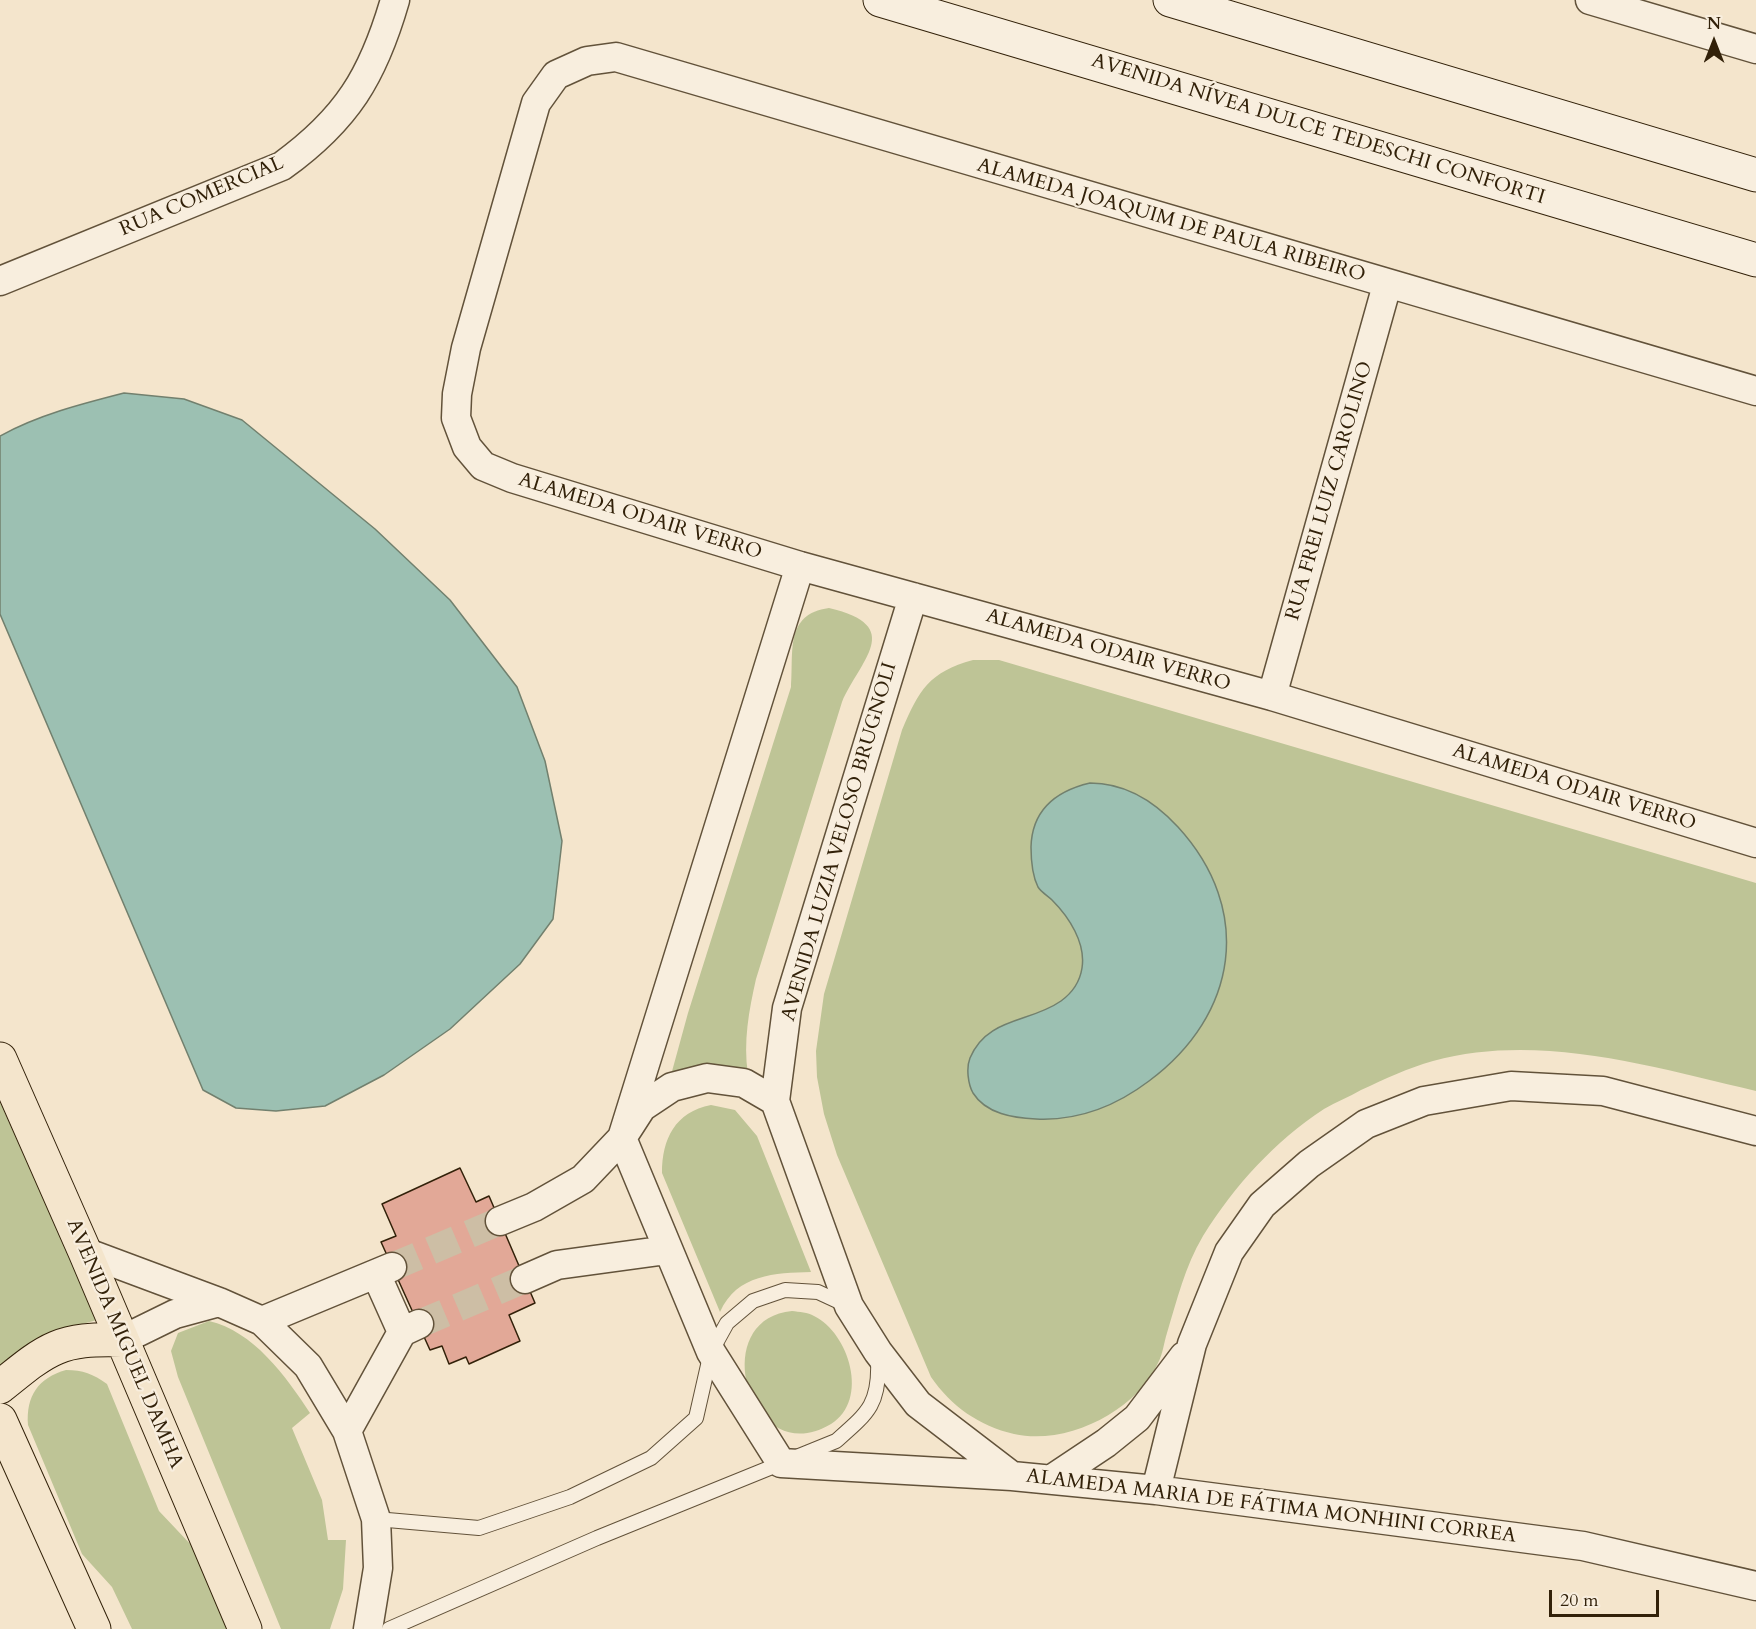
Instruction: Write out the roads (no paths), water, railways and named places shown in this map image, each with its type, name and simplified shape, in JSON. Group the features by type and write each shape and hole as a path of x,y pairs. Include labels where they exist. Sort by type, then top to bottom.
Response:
{"main road":[{"name":"AVENIDA NÍVEA DULCE TEDESCHI CONFORTI","path":"880,0 1756,260"},
{"path":"1170,0 1756,175"},
{"name":"AVENIDA MIGUEL DAMHA","path":"0,1059 86,1252 245,1629"},
{"path":"0,1387 30,1362 59,1344 95,1339 122,1340"},
{"path":"0,1420 94,1629"}],"street":[{"name":"RUA COMERCIAL","path":"0,281 226,190 290,160 315,142 351,101 374,59 395,0"},
{"path":"1590,0 1756,49"},
{"name":"ALAMEDA JOAQUIM DE PAULA RIBEIRO","path":"467,447 456,418 457,394 466,348 536,104 556,75 587,61 616,57 1387,285 1756,391"},
{"name":"RUA FREI LUIZ CAROLINO","path":"1272,696 1387,285"},
{"name":"ALAMEDA ODAIR VERRO","path":"467,447 483,466 512,478 800,566 1272,696 1756,843"},
{"path":"781,1463 711,1352 622,1138 800,566"},
{"name":"AVENIDA LUZIA VELOSO BRUGNOLI","path":"913,597 787,1008 775,1101 849,1306 878,1352 918,1404 1012,1476"},
{"path":"500,1221 534,1207 583,1179 622,1138 642,1107 672,1087 707,1078 744,1083 775,1101"},
{"path":"1156,1490 1192,1344 1229,1252 1262,1205 1308,1164 1366,1124 1414,1105 1511,1086 1604,1091 1756,1131"},
{"path":"525,1279 557,1265 668,1250"},
{"path":"86,1252 219,1302 262,1321 308,1366 347,1431 376,1519 378,1568 368,1629"},
{"path":"262,1321 384,1271 410,1328 347,1431"},
{"path":"122,1340 175,1314 219,1302"},
{"path":"1052,1479 1106,1443 1137,1418 1192,1344"},
{"name":"ALAMEDA MARIA DE FÁTIMA MONHINI CORREA","path":"781,1463 1012,1476 1156,1490 1583,1546 1756,1586"}],"lane":[{"path":"376,1519 479,1528 570,1497 651,1458 696,1418 711,1352 727,1323 753,1301 784,1290 818,1292 849,1306"},
{"path":"389,1629 836,1441 859,1420 875,1399 878,1352"}],"tunnel":[{"path":"392,1267 500,1221"},
{"path":"419,1324 525,1279"}]}
